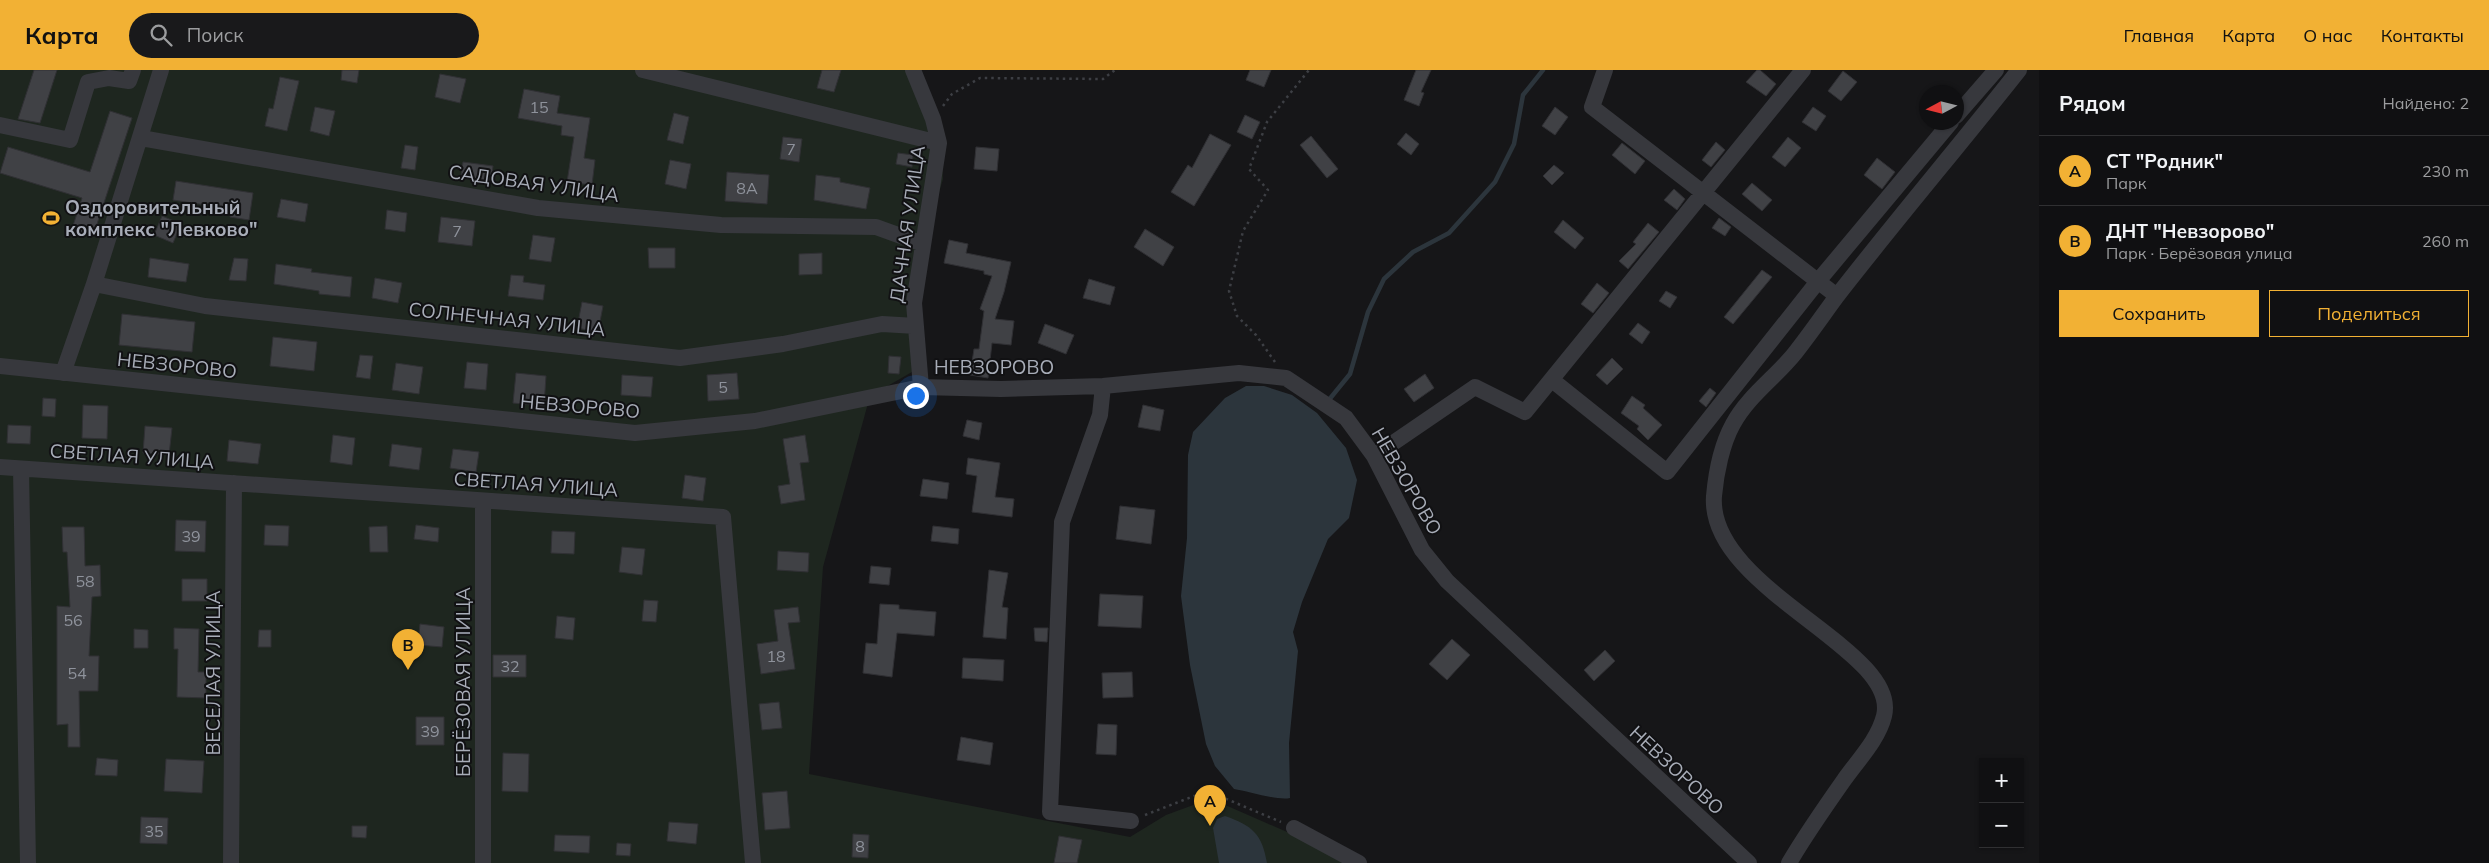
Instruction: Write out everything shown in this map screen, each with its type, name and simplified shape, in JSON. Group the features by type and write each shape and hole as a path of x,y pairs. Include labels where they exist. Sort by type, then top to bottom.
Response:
{"street":[{"path":"0,125 70,140 88,82 109,78 129,81 132,70"},
{"path":"63,373 94,284 161,70"},
{"path":"643,70 939,143"},
{"name":"ДАЧНАЯ УЛИЦА","path":"914,70 933,119 939,143 914,303 921,387"},
{"path":"1605,70 1592,107 1837,296"},
{"path":"1374,456 1475,387 1525,412 1803,70"},
{"path":"1964,107 1996,70"},
{"path":"1789,863 1809,829 1876,736 1885,714 1882,695 1875,682 1860,663 1766,586 1735,557 1725,541 1716,520 1714,498 1726,442 1733,424 1750,399 1794,354 1837,296 2019,70"},
{"path":"1552,380 1667,472 1818,280 1944,130"},
{"name":"САДОВАЯ УЛИЦА","path":"140,138 538,208 721,224 876,227 923,244"},
{"name":"СОЛНЕЧНАЯ УЛИЦА","path":"94,284 205,306 680,358 783,344 882,324 916,326"},
{"name":"НЕВЗОРОВО","path":"0,366 635,434 754,421 921,387 1001,389 1103,386 1239,373 1286,378 1346,418 1374,456 1422,550 1447,581 1741,860"},
{"path":"1103,386 1100,416 1062,522 1050,812 1131,820"},
{"name":"СВЕТЛАЯ УЛИЦА","path":"0,467 723,517 753,863"},
{"path":"21,469 28,863"},
{"name":"ВЕСЕЛАЯ УЛИЦА","path":"231,863 234,483"},
{"name":"БЕРЁЗОВАЯ УЛИЦА","path":"483,500 483,863"},
{"path":"1294,828 1359,863"}],"path":[{"path":"933,119 952,94 980,78 1103,79 1114,70"},
{"path":"1286,378 1256,335 1237,316 1229,291 1243,231 1268,190 1249,169 1267,122 1309,70"},
{"path":"1131,820 1194,796 1224,798 1294,828"}],"shaded area":[{"path":"0,70 917,70 939,119 943,179 911,288 912,372 870,396 823,567 809,774 1130,837 1166,815 1196,804 1223,804 1326,849 1350,863 0,863"},
{"path":"1246,386 1264,386 1292,395 1317,413 1346,448 1357,480 1349,518 1328,539 1302,602 1293,632 1298,651 1289,743 1290,798 1285,799 1234,789 1215,766 1206,744 1190,665 1181,596 1187,538 1188,455 1193,432 1225,398"},
{"path":"1225,816 1243,823 1255,832 1262,845 1267,863 1219,863 1213,828 1217,819"}],"building":[{"path":"34,70 57,70 40,123 18,119"},
{"path":"342,70 359,70 357,83 341,80"},
{"path":"822,70 841,70 834,92 817,88"},
{"path":"1250,70 1271,70 1264,87 1246,80"},
{"path":"1416,70 1431,70 1421,92 1424,93 1419,106 1404,100"},
{"path":"1757,70 1760,70 1776,84 1766,96 1746,82"},
{"path":"1843,71 1857,82 1841,101 1828,91"},
{"path":"440,74 466,79 460,103 435,97"},
{"path":"280,77 299,81 287,131 265,126 269,108 273,109"},
{"path":"524,89 560,96 557,113 590,118 584,158 595,160 592,185 567,182 574,137 561,135 562,126 518,118"},
{"path":"315,107 335,111 329,136 310,131"},
{"path":"1555,107 1568,117 1555,135 1542,126"},
{"path":"1813,107 1826,116 1816,131 1802,122"},
{"path":"110,111 132,118 93,236 72,229 82,198 0,173 8,147 90,172"},
{"path":"674,113 689,117 683,144 667,140"},
{"path":"1245,115 1260,122 1252,139 1237,132"},
{"path":"1406,133 1419,144 1411,155 1397,144"},
{"path":"1210,134 1231,145 1194,206 1171,192 1188,165 1192,168"},
{"path":"1311,136 1338,169 1327,178 1300,145"},
{"path":"783,137 802,139 799,162 780,159"},
{"path":"1788,137 1801,148 1785,167 1772,157"},
{"path":"1716,142 1725,150 1711,167 1702,160"},
{"path":"1622,143 1645,161 1635,174 1612,155"},
{"path":"405,145 418,147 415,170 401,168"},
{"path":"976,147 999,149 997,171 974,169"},
{"path":"898,153 913,155 912,167 896,164"},
{"path":"1877,158 1895,172 1882,189 1864,175"},
{"path":"670,160 691,164 686,189 665,184"},
{"path":"463,162 493,166 491,181 461,176"},
{"path":"1554,165 1564,173 1552,185 1543,176"},
{"path":"727,172 769,175 767,204 725,201"},
{"path":"816,175 840,178 840,182 870,188 866,209 814,200"},
{"path":"176,181 253,193 249,220 230,217 232,209 173,200"},
{"path":"1752,183 1772,200 1762,211 1742,194"},
{"path":"1674,189 1685,199 1677,210 1664,200"},
{"path":"281,199 308,204 305,222 277,217"},
{"path":"387,210 407,213 405,232 385,229"},
{"path":"162,216 181,224 173,243 154,235"},
{"path":"441,217 475,221 472,246 438,242"},
{"path":"1719,218 1731,227 1725,236 1712,228"},
{"path":"1563,220 1584,238 1575,249 1554,232"},
{"path":"1648,223 1659,232 1628,269 1619,261 1636,244 1633,242"},
{"path":"1145,229 1174,247 1163,266 1134,247"},
{"path":"533,235 555,238 551,262 529,259"},
{"path":"949,240 968,244 966,253 1011,262 995,319 1014,321 1011,345 992,343 988,378 970,375 974,349 979,349 984,311 980,309 992,276 984,274 984,271 944,263"},
{"path":"648,248 675,248 675,268 649,268"},
{"path":"822,253 822,274 799,275 799,254"},
{"path":"150,258 189,264 186,282 148,277"},
{"path":"234,258 248,259 246,281 229,280"},
{"path":"276,264 312,269 311,272 352,277 350,297 319,294 319,291 274,284"},
{"path":"1762,270 1772,277 1733,324 1724,317"},
{"path":"511,275 524,276 523,282 545,285 543,300 508,296"},
{"path":"375,278 402,283 398,303 372,298"},
{"path":"1089,279 1115,287 1110,305 1083,298"},
{"path":"1597,283 1609,293 1593,313 1581,304"},
{"path":"1666,291 1677,297 1670,308 1659,301"},
{"path":"582,302 603,306 598,332 577,328"},
{"path":"122,314 195,322 192,352 119,345"},
{"path":"1638,323 1650,332 1642,344 1629,334"},
{"path":"1045,324 1074,335 1066,354 1038,343"},
{"path":"273,337 317,342 314,371 270,366"},
{"path":"360,355 373,356 370,379 356,377"},
{"path":"889,356 901,357 899,374 888,373"},
{"path":"1612,358 1623,369 1607,385 1596,375"},
{"path":"467,362 488,364 486,390 464,388"},
{"path":"396,363 423,367 419,394 392,390"},
{"path":"516,373 546,376 544,406 513,403"},
{"path":"737,373 739,399 708,401 707,375"},
{"path":"1425,374 1434,388 1414,402 1404,389"},
{"path":"622,375 653,377 651,397 621,395"},
{"path":"1710,388 1716,393 1706,407 1699,401"},
{"path":"1632,396 1645,405 1643,408 1662,425 1648,440 1637,429 1639,426 1621,413"},
{"path":"43,398 56,399 55,417 42,416"},
{"path":"83,405 108,406 107,439 82,438"},
{"path":"1143,405 1164,410 1160,431 1138,427"},
{"path":"967,420 982,423 979,440 963,436"},
{"path":"8,425 31,426 30,444 7,443"},
{"path":"145,426 172,428 169,455 143,453"},
{"path":"333,435 355,438 352,465 330,462"},
{"path":"805,435 809,462 800,463 805,500 781,504 778,486 790,484 783,439"},
{"path":"229,440 261,444 258,464 227,461"},
{"path":"392,444 422,448 419,470 389,466"},
{"path":"453,449 479,452 476,472 450,468"},
{"path":"968,458 1000,463 995,497 1014,499 1012,517 972,512 977,476 966,474"},
{"path":"685,475 706,478 703,501 682,498"},
{"path":"923,479 949,483 947,499 920,496"},
{"path":"1120,506 1155,510 1151,544 1116,539"},
{"path":"176,520 206,521 205,552 175,551"},
{"path":"265,525 289,526 288,546 264,545"},
{"path":"416,525 439,528 438,542 414,539"},
{"path":"387,526 388,552 370,552 369,527"},
{"path":"933,526 959,529 958,544 931,541"},
{"path":"62,527 84,527 85,566 100,565 101,596 92,597 89,656 99,656 98,691 79,691 80,747 68,747 68,724 57,725 57,606 70,607 67,552 63,552"},
{"path":"552,531 575,532 574,554 551,553"},
{"path":"622,547 645,549 642,575 619,572"},
{"path":"778,551 809,553 808,572 777,570"},
{"path":"871,566 891,568 889,585 869,583"},
{"path":"989,570 1008,573 1002,607 1008,608 1006,639 983,637"},
{"path":"182,579 207,579 207,601 182,601"},
{"path":"1100,594 1143,596 1141,628 1098,626"},
{"path":"644,600 658,601 656,622 642,621"},
{"path":"880,604 899,605 899,609 936,612 934,636 897,633 892,677 863,673 866,643 877,644"},
{"path":"798,607 800,622 788,623 795,669 761,674 757,644 778,641 774,610"},
{"path":"557,616 575,618 573,640 555,638"},
{"path":"420,624 444,627 442,647 418,645"},
{"path":"174,628 199,629 198,672 206,672 206,698 177,697 178,649 174,649"},
{"path":"1034,628 1048,628 1047,642 1035,641"},
{"path":"134,629 148,630 148,648 134,648"},
{"path":"259,630 271,630 271,647 258,647"},
{"path":"1452,639 1470,655 1447,680 1429,664"},
{"path":"1605,650 1615,661 1594,681 1584,670"},
{"path":"493,655 526,655 526,677 493,677"},
{"path":"963,658 1004,660 1003,681 962,678"},
{"path":"1132,672 1133,697 1103,698 1102,673"},
{"path":"779,702 782,728 762,730 759,704"},
{"path":"416,717 444,717 444,745 416,745"},
{"path":"1098,724 1117,725 1116,755 1096,754"},
{"path":"961,737 993,743 990,765 957,760"},
{"path":"503,753 529,754 528,792 502,791"},
{"path":"97,758 118,760 117,776 95,775"},
{"path":"166,759 204,761 202,793 164,791"},
{"path":"787,791 790,828 765,830 762,793"},
{"path":"141,817 168,818 167,844 140,843"},
{"path":"669,822 698,824 696,844 667,841"},
{"path":"352,826 367,826 366,838 352,837"},
{"path":"853,834 869,835 868,858 852,857"},
{"path":"555,835 590,836 589,853 554,851"},
{"path":"1059,836 1082,840 1077,863 1054,863"},
{"path":"617,843 631,844 630,856 616,855"}],"waterway":[{"path":"1328,401 1350,374 1368,312 1384,279 1413,252 1449,233 1495,182 1514,144 1523,95 1543,70"}],"place":[{"name":"Оздоровительный комплекс \"Левково\"","path":"51,218"},
{"name":"ДНТ \"Невзорово\"","path":"408,670"},
{"name":"СТ \"Родник\"","path":"1210,826"}]}
